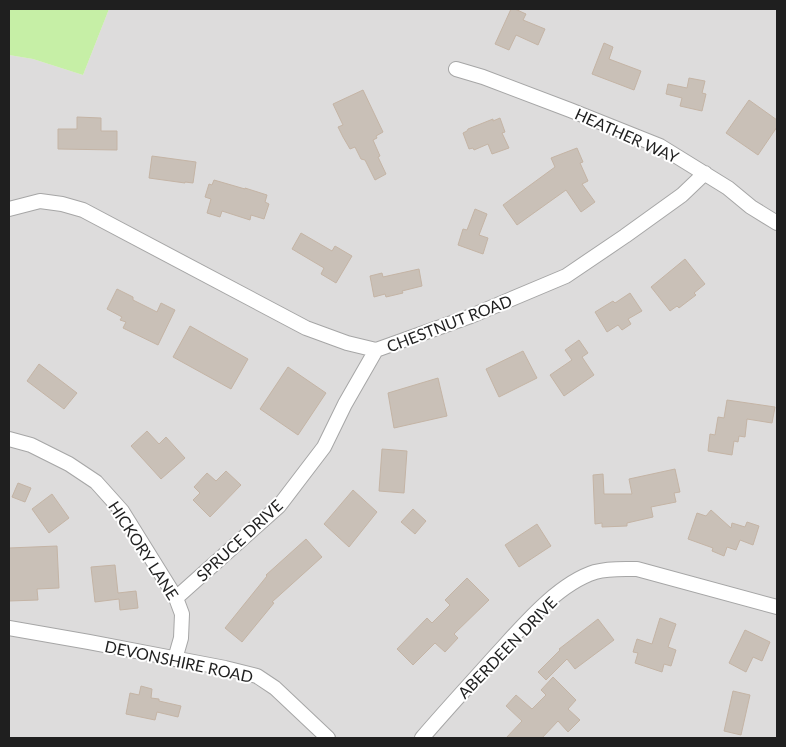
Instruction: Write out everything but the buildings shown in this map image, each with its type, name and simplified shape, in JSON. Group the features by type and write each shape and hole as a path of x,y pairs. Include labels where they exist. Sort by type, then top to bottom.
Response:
{"street":[{"name":"HEATHER WAY","path":"456,69 483,77 605,123 660,146 728,188 751,208 777,223"},
{"name":"CHESTNUT ROAD","path":"9,209 40,201 62,204 83,210 306,328 347,343 376,350 471,316 566,276 682,195 705,173"},
{"name":"SPRUCE DRIVE","path":"176,598 279,506 324,447 345,404 376,350"},
{"name":"HICKORY LANE","path":"9,439 31,445 61,460 96,482 122,511 176,598 182,614 181,638 175,659"},
{"name":"ABERDEEN DRIVE","path":"422,738 527,622 553,597 575,581 594,572 615,568 636,569 777,606"},
{"name":"DEVONSHIRE ROAD","path":"9,628 225,668 257,676 275,688 328,738"}],"shaded area":[{"path":"109,9 777,9 777,738 9,738 9,55 33,59 83,75"}],"green space":[{"path":"9,9 109,9 83,75 33,59 9,55"}]}
